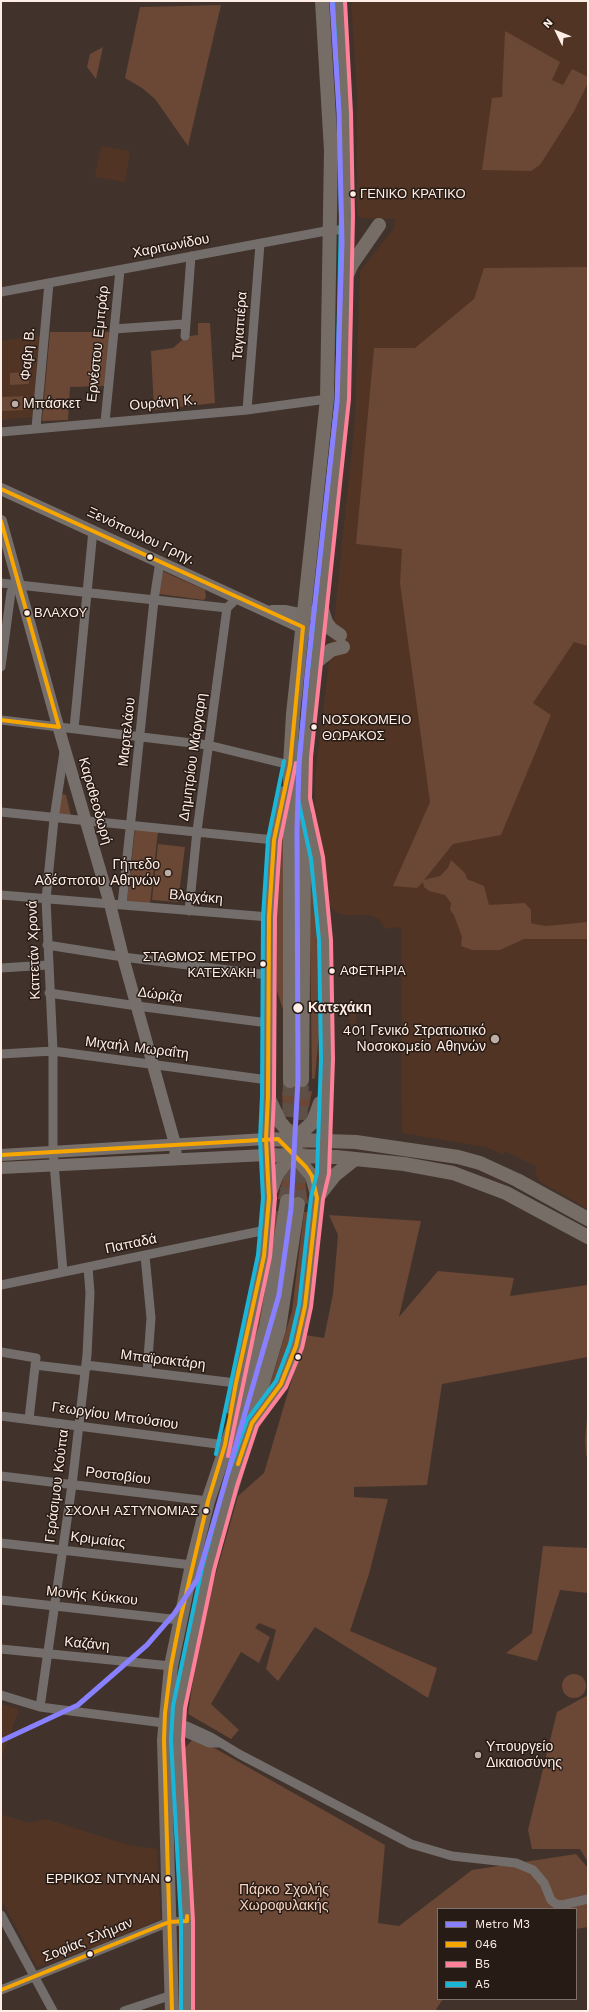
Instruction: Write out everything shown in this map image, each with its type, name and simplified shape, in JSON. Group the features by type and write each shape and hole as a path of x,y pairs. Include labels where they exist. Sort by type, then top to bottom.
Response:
{"main road":[{"path":"252,1423 281,1384 296,1346 306,1299 317,1198 322,1174 280,1122 268,1096 268,975 269,917 274,840 290,765 327,399 331,230 331,150 322,1"},
{"path":"290,765 296,1081 305,758 343,399 347,230 345,113 339,1"},
{"path":"346,277 352,264 379,225"},
{"path":"316,662 341,641 326,622 321,605"},
{"path":"268,1198 277,1174 300,1146 313,1122 326,1087 327,1039 325,940 317,858 304,799"},
{"path":"300,1146 326,1087"},
{"path":"268,1096 300,1146 312,1176 317,1198"},
{"path":"269,1155 300,1146 356,1142 442,1153 471,1160 517,1180 588,1219"},
{"path":"269,1155 300,1146 355,1159 424,1167 464,1176 506,1193 588,1237"},
{"path":"225,1446 236,1383 264,1256 269,1155"},
{"path":"317,1198 335,1175 355,1159"},
{"path":"172,2011 169,1922 171,1666 192,1565 208,1501 225,1446 266,1327 292,1203 279,1329 252,1423 231,1484 208,1569 184,1678 171,1725 187,1921 187,2011"}],"street":[{"name":"Χαριτωνίδου","path":"1,292 331,230 347,230"},
{"name":"Ταγιαπιέρα","path":"247,410 260,244"},
{"path":"185,336 191,256"},
{"name":"Ερνέστου Εμπράρ","path":"104,422 120,270"},
{"name":"Φαβη Β.","path":"36,428 49,283"},
{"path":"114,329 185,324"},
{"name":"Ουράνη Κ.","path":"1,432 247,410 327,399"},
{"name":"Ξενόπουλου Γρηγ.","path":"1,489 269,611 304,621 318,634"},
{"name":"Καραθεοδωρή","path":"1,521 85,822 116,905 123,957 175,1144 176,1159"},
{"path":"74,729 93,530"},
{"name":"Μαρτελάου","path":"116,905 131,825 154,600 160,561"},
{"path":"1,583 87,594 227,608 238,597"},
{"path":"1,667 11,592 19,585"},
{"path":"304,621 321,605"},
{"name":"Δημητρίου Μάργαρη","path":"189,911 197,832 227,608"},
{"path":"1,720 208,746 290,765"},
{"name":"Καπετάν Χρονά","path":"53,1165 53,1051 49,993 46,899 54,819 65,749"},
{"path":"1,812 54,819 131,825 274,840"},
{"name":"Βλαχάκη","path":"1,895 269,917"},
{"path":"48,945 123,957 268,975"},
{"path":"1,968 48,965"},
{"name":"Δώριζα","path":"49,993 137,1006 268,1022"},
{"name":"Μιχαήλ Μωραΐτη","path":"1,1054 53,1051 268,1080"},
{"path":"1,1154 175,1144 300,1146"},
{"path":"1,1168 269,1155"},
{"path":"53,1165 63,1272"},
{"name":"Παπαδά","path":"1,1285 266,1230"},
{"path":"145,1256 151,1318 147,1372"},
{"name":"Γεράσιμου Κούπα","path":"40,1707 72,1485 86,1368 89,1314 88,1268"},
{"name":"Μπαϊρακτάρη","path":"1,1352 36,1362 86,1368 147,1372 236,1383"},
{"path":"29,1419 36,1362"},
{"name":"Γεωργίου Μπούσιου","path":"1,1416 79,1425 225,1446"},
{"name":"Ροστοβίου","path":"1,1476 208,1501"},
{"name":"Κριμαίας","path":"1,1543 192,1565"},
{"name":"Μονής Κύκκου","path":"1,1600 180,1620"},
{"name":"Καζάνη","path":"1,1649 48,1655 171,1666"},
{"path":"1,1695 40,1707 187,1726 211,1737 219,1743 411,1844 452,1856 516,1863 533,1870 544,1883 551,1900 556,1904 562,1905 588,1899"},
{"path":"1,1915 53,2011"},
{"name":"Σοφίας Σλήμαν","path":"1,1990 169,1922 187,1921"},
{"path":"124,2011 172,1995"}],"shaded area":[{"path":"351,1 588,1 588,1209 539,1181 535,1172 537,1167 505,1151 503,1155 486,1147 402,1133 401,927 386,929 379,919 369,915 344,915 335,912 330,905 315,806 315,777 334,622 355,419 360,271 394,228 395,219 362,218 357,215 357,92"},
{"path":"101,146 130,151 125,182 95,177"},
{"path":"41,335 33,417 1,420 1,341"},
{"path":"349,1004 356,1004 356,1024 350,1024"},
{"path":"1,1704 19,1709 1,1760"},
{"path":"1,1814 29,1823 46,1819 128,1845 157,1849 161,1919 99,1945 37,1967 4,1904 1,1903"}],"green space":[{"path":"221,5 188,146 155,99 142,88 125,78 140,7"},
{"path":"505,31 560,62 552,80 563,85 572,69 588,77 588,83 573,113 540,165 531,171 482,170 492,98 502,97"},
{"path":"103,47 96,79 87,67 90,54"},
{"path":"588,267 588,646 574,642 533,703 551,715 501,835 453,844 424,880 440,876 448,868 451,860 465,873 467,879 484,886 489,905 525,903 531,910 531,923 534,924 546,926 588,922 588,939 524,939 500,950 472,950 461,946 462,937 454,915 450,910 451,903 445,895 429,891 424,887 423,882 417,888 393,886 430,802 400,583 402,549 356,544 374,348 415,348 474,299 484,268"},
{"path":"198,323 210,323 215,403 154,410 151,351 173,348 182,340 181,337 198,335"},
{"path":"50,332 111,332 105,386 70,387 68,420 42,421"},
{"path":"28,372 29,384 10,385 10,373"},
{"name":"Μπάσκετ","path":"28,396 29,410 1,411 1,397"},
{"path":"162,571 205,590 206,597 204,600 159,594"},
{"path":"63,794 66,795 71,816 57,815 61,796"},
{"path":"284,819 284,1013 277,991 276,931 277,865"},
{"path":"135,829 158,831 150,904 127,901"},
{"name":"Γήπεδο Αδέσποτου Αθηνών","path":"158,844 185,847 178,902 152,900"},
{"path":"309,865 316,904 319,1033 315,1078 312,1079"},
{"path":"312,1091 309,1107 304,1115 287,1114 283,1107 282,1092"},
{"path":"296,1168 303,1174 305,1179 308,1204 278,1199 286,1173"},
{"path":"275,1211 281,1211 264,1326 244,1384"},
{"path":"304,1212 308,1212 296,1312 290,1339 268,1398 266,1398 292,1311"},
{"path":"329,1215 421,1221 399,1317 438,1271 514,1278 510,1296 588,1285 588,1357 442,1384 427,1485 354,1487 354,1497 388,1499 369,1574 350,1631 437,1668 428,1698 315,1627 278,1681 266,1669 276,1630 259,1623 255,1628 270,1637 259,1663 241,1652 211,1704 239,1730 231,1739 188,1714 201,1626 238,1496 264,1473 305,1335 324,1338 333,1294 338,1235"},
{"path":"588,1405 588,1457 586,1456 585,1440"},
{"path":"543,1546 588,1548 588,1593 560,1590 537,1661 506,1653 532,1633"},
{"path":"574,1674 583,1677 586,1686 583,1695 574,1698 565,1695 562,1686 565,1677"},
{"path":"588,1695 588,1862 580,1849 532,1849 528,1830 557,1712"},
{"name":"Πάρκο Σχολής Χωροφυλακής","path":"192,1740 202,1741 385,1845 378,1923 399,1926 472,1870 576,1854 588,1868 588,1927 577,1929 577,1908 437,1908 437,2000 442,2000 435,2011 191,2011 184,1749"}],"tunnel":[{"path":"298,1204 302,1080"},
{"path":"287,1201 290,1081"}],"metro line":[{"name":"Μ3","path":"1,1741 78,1705 147,1645 174,1614 197,1580 279,1295 291,1209 298,1079 297,830 299,765 307,675 337,402 342,243 339,112 332,1"}],"transit line":[{"name":"A5","path":"181,2011 181,1921 171,1740 173,1706 202,1568 225,1482 247,1420 276,1381 290,1344 299,1305 311,1197 317,1173 321,1059 319,940 311,859 298,799 299,756 337,399 341,216 339,113 333,1"},
{"name":"Β5","path":"193,2011 193,1921 183,1740 185,1708 214,1570 237,1486 257,1426 286,1387 302,1348 311,1307 323,1199 329,1174 333,1059 331,940 323,857 310,798 311,757 349,399 353,216 351,113 345,1"},
{"name":"046","path":"1,489 303,627"},
{"name":"046","path":"1,521 59,727 1,720"},
{"name":"046","path":"172,2011 164,1740 165,1713 171,1666 180,1620 208,1501 225,1445 236,1383 264,1256 269,1198 266,1139 268,1096 269,917 274,840 290,765 303,627"},
{"name":"A5","path":"216,1454 258,1255 263,1198 260,1139 262,1096 263,917 268,839 284,761"},
{"name":"Β5","path":"228,1456 270,1257 275,1198 272,1139 274,1096 275,917 280,841 296,763"},
{"name":"046","path":"1,1155 278,1139 306,1167 312,1176 317,1198 305,1306 296,1346 281,1384 252,1423 238,1464"},
{"name":"046","path":"1,1990 169,1922 187,1921 187,1916"}],"place":[{"name":"ΓΕΝΙΚΟ ΚΡΑΤΙΚΟ","path":"353,194"},
{"name":"Μπάσκετ","path":"15,404"},
{"name":"ΒΛΑΧΟΥ","path":"27,613"},
{"name":"ΝΟΣΟΚΟΜΕΙΟ ΘΩΡΑΚΟΣ","path":"314,727"},
{"name":"Γήπεδο Αδέσποτου Αθηνών","path":"168,873"},
{"name":"ΣΤΑΘΜΟΣ ΜΕΤΡΟ ΚΑΤΕΧΑΚΗ","path":"263,964"},
{"name":"ΑΦΕΤΗΡΙΑ","path":"332,971"},
{"name":"Κατεχάκη","path":"298,1008"},
{"name":"401 Γενικό Στρατιωτικό Νοσοκομείο Αθηνών","path":"495,1039"},
{"name":"ΣΧΟΛΗ ΑΣΤΥΝΟΜΙΑΣ","path":"206,1511"},
{"name":"Υπουργείο Δικαιοσύνης","path":"478,1755"},
{"name":"ΕΡΡΙΚΟΣ ΝΤΥΝΑΝ","path":"168,1879"}]}
